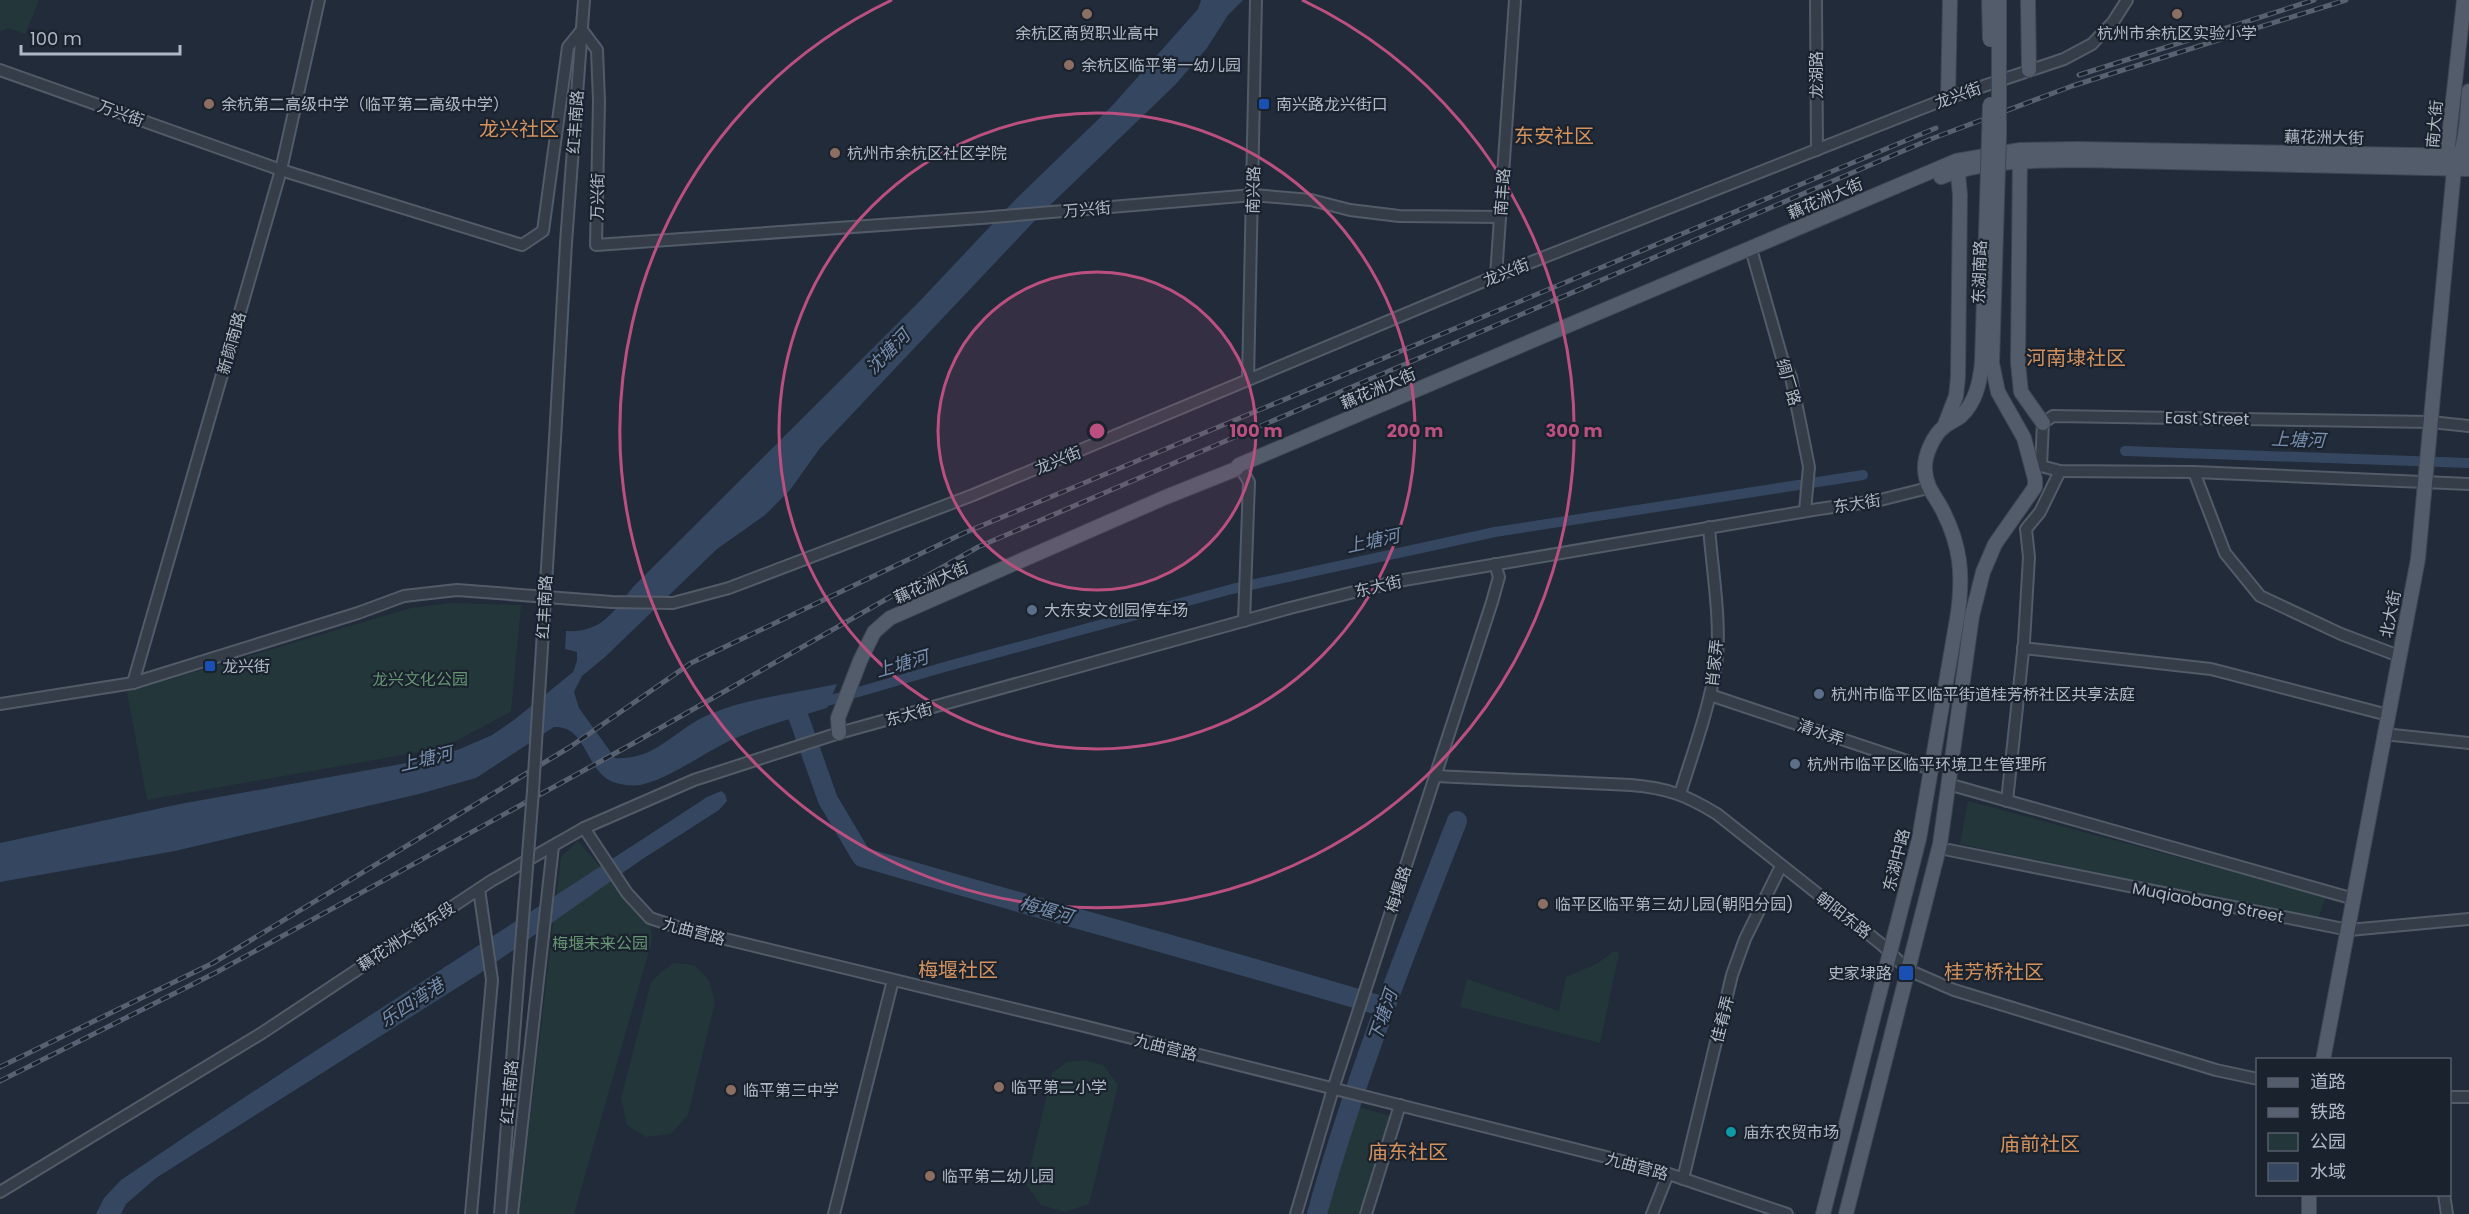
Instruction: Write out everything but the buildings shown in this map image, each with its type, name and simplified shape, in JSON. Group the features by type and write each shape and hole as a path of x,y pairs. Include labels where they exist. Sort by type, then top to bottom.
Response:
{"main road":[{"path":"1948,98 1950,0"},
{"name":"东湖南路","path":"1948,784 1972,616 1983,572 1995,544 2035,487 2037,467 2024,438 1998,392 1987,363 1989,0"},
{"name":"东湖南路","path":"1944,427 1960,417 1973,400 1987,363 1999,136 1999,0"},
{"path":"2028,0 2029,70"},
{"name":"南大街","path":"2459,155 2464,0"},
{"name":"南大街","path":"2454,169 2459,155 2469,91"},
{"name":"藕花洲大街","path":"1239,468 1957,166 2020,156 2459,155"},
{"path":"2020,156 2018,363 2021,392 2048,419"},
{"name":"藕花洲大街","path":"2020,156 2080,160 2469,169"},
{"path":"1928,488 1925,469 1933,440 1944,427 1956,396 1958,377 1960,195 1957,166"},
{"name":"藕花洲大街","path":"838,734 838,718 874,632 890,618 1166,497 1753,256 1957,166"},
{"name":"北大街","path":"2323,1058 2418,560 2454,169"},
{"name":"东湖中路","path":"1822,1214 1919,838 1962,579 1957,545 1943,511 1928,488"},
{"path":"1846,1214 1940,844 1948,784"},
{"path":"2309,1196 2309,1214"}],"street":[{"name":"新颜南路","path":"133,683 281,170 319,0"},
{"name":"红丰南路","path":"500,1214 533,791 566,243 584,0"},
{"name":"南兴路","path":"1248,380 1256,0"},
{"name":"南丰路","path":"1496,276 1515,0"},
{"name":"龙湖路","path":"1816,0 1816,150"},
{"name":"龙兴街","path":"0,704 133,683 358,613 404,596 457,590 612,602 674,603 729,588 962,499 1496,276 1948,98 2064,59 2092,44 2113,22 2127,0"},
{"name":"万兴街","path":"0,70 281,170 522,245 543,231 568,46 582,30 597,50 596,245 981,218 1253,195 1311,200 1350,210 1399,216 1500,217"},
{"name":"绸厂路","path":"1753,256 1782,358 1791,377 1809,467 1805,511"},
{"name":"East Street","path":"2048,419 2431,422 2469,426"},
{"path":"2048,419 2037,467 2060,471 2194,472 2469,484"},
{"path":"1239,468 1249,482 1244,621"},
{"path":"2007,801 2023,648 2029,556 2026,529 2040,512 2060,471"},
{"path":"2194,472 2225,553 2260,596 2341,634 2399,656"},
{"name":"东大街","path":"838,734 1244,621 1398,581 1709,527 1876,501 1928,488"},
{"name":"肖家弄","path":"1680,794 1710,695 1716,663 1717,628 1709,527"},
{"name":"梅堰路","path":"1296,1214 1333,1089 1492,602 1499,577 1495,564"},
{"path":"2023,648 2211,669 2388,715"},
{"name":"清水弄","path":"1710,695 1931,769"},
{"name":"藕花洲大街东段","path":"0,1192 262,1033 479,888 584,828 694,780 838,734"},
{"path":"2384,734 2469,743"},
{"name":"朝阳东路","path":"1435,776 1631,785 1662,788 1690,797 1717,814 1890,952 1908,970 1954,990 2216,1070 2256,1079"},
{"path":"1948,784 2354,899"},
{"name":"九曲营路","path":"584,828 627,893 650,918 680,928 1668,1174 1787,1214"},
{"path":"512,1214 553,846"},
{"name":"Muqiaobang Street","path":"1949,850 2349,930 2469,920"},
{"name":"佳肴弄","path":"1683,1179 1732,975 1745,939 1781,866"},
{"path":"471,1214 492,980 479,888"},
{"path":"834,1214 893,980"},
{"path":"2451,1097 2469,1098"},
{"path":"1366,1214 1397,1105"},
{"path":"1652,1214 1668,1174"},
{"path":"2444,1196 2447,1214"}],"green space":[{"path":"0,0 39,0 25,34 8,28 0,32"},
{"name":"龙兴文化公园","path":"450,603 521,605 511,712 442,748 147,800 127,692 411,608"},
{"path":"1968,801 2326,897 2318,919 1960,844"},
{"name":"梅堰未来公园","path":"578,841 651,926 652,940 574,1214 519,1214 561,857"},
{"path":"1614,951 1619,953 1600,1043 1460,1007 1467,979 1559,1011 1566,977 1598,963"},
{"path":"674,963 694,965 708,979 715,1002 688,1115 671,1134 646,1137 627,1125 621,1098 651,983"},
{"path":"1084,1060 1103,1065 1118,1085 1089,1204 1065,1212 1041,1205 1026,1184 1052,1073 1067,1062"},
{"path":"1359,1107 1390,1116 1359,1214 1327,1214"}],"water":[{"name":"沈塘河","path":"1201,0 1243,0 1228,15 1207,48 1175,85 1042,213 820,448 790,490 765,515 717,549 605,657 582,676 574,692 579,708 615,758 629,758 654,749 698,720 725,708 837,684 827,708 739,737 661,778 637,785 616,783 604,776 573,733 565,728 554,727 476,778 419,794 175,851 0,882 0,843 180,804 418,761 460,749 492,735 514,720 573,672 577,652 565,649 566,631 589,628 606,619 633,587 917,304 1016,199 1112,106 1198,9"},
{"name":"乐四湾港","path":"721,791 725,794 727,801 719,810 641,860 482,972 156,1178 126,1204 121,1214 96,1214 104,1198 121,1180 413,987 707,797"}],"waterway":[{"name":"上塘河","path":"2125,451 2469,463"},
{"name":"上塘河","path":"817,704 1232,589 1495,532 1863,475"},
{"name":"梅堰河","path":"796,710 828,800 862,857 1385,1007"},
{"name":"下塘河","path":"1317,1214 1364,1065 1457,821"}],"railway":[{"path":"2079,75 2314,0"},
{"path":"0,1081 215,973 632,744 978,547 1931,139 2072,86 2346,0"},
{"path":"0,1067 213,963 570,747 691,663 964,533 1936,128"}],"place":[{"name":"余杭区商贸职业高中","path":"1087,14"},
{"name":"杭州市余杭区实验小学","path":"2177,14"},
{"name":"余杭区临平第一幼儿园","path":"1069,65"},
{"name":"余杭第二高级中学（临平第二高级中学）","path":"209,104"},
{"name":"南兴路龙兴街口","path":"1264,104"},
{"name":"杭州市余杭区社区学院","path":"835,153"},
{"name":"大东安文创园停车场","path":"1032,610"},
{"name":"龙兴街","path":"210,666"},
{"name":"杭州市临平区临平街道桂芳桥社区共享法庭","path":"1819,694"},
{"name":"杭州市临平区临平环境卫生管理所","path":"1795,764"},
{"name":"临平区临平第三幼儿园(朝阳分园)","path":"1543,904"},
{"name":"史家埭路","path":"1906,973"},
{"name":"临平第二小学","path":"999,1087"},
{"name":"临平第三中学","path":"731,1090"},
{"name":"庙东农贸市场","path":"1731,1132"},
{"name":"临平第二幼儿园","path":"930,1176"}],"district":[{"name":"龙兴社区","path":"519,129"},
{"name":"东安社区","path":"1554,136"},
{"name":"河南埭社区","path":"2076,358"},
{"name":"梅堰社区","path":"958,970"},
{"name":"桂芳桥社区","path":"1994,972"},
{"name":"庙前社区","path":"2040,1144"},
{"name":"庙东社区","path":"1408,1152"}]}
